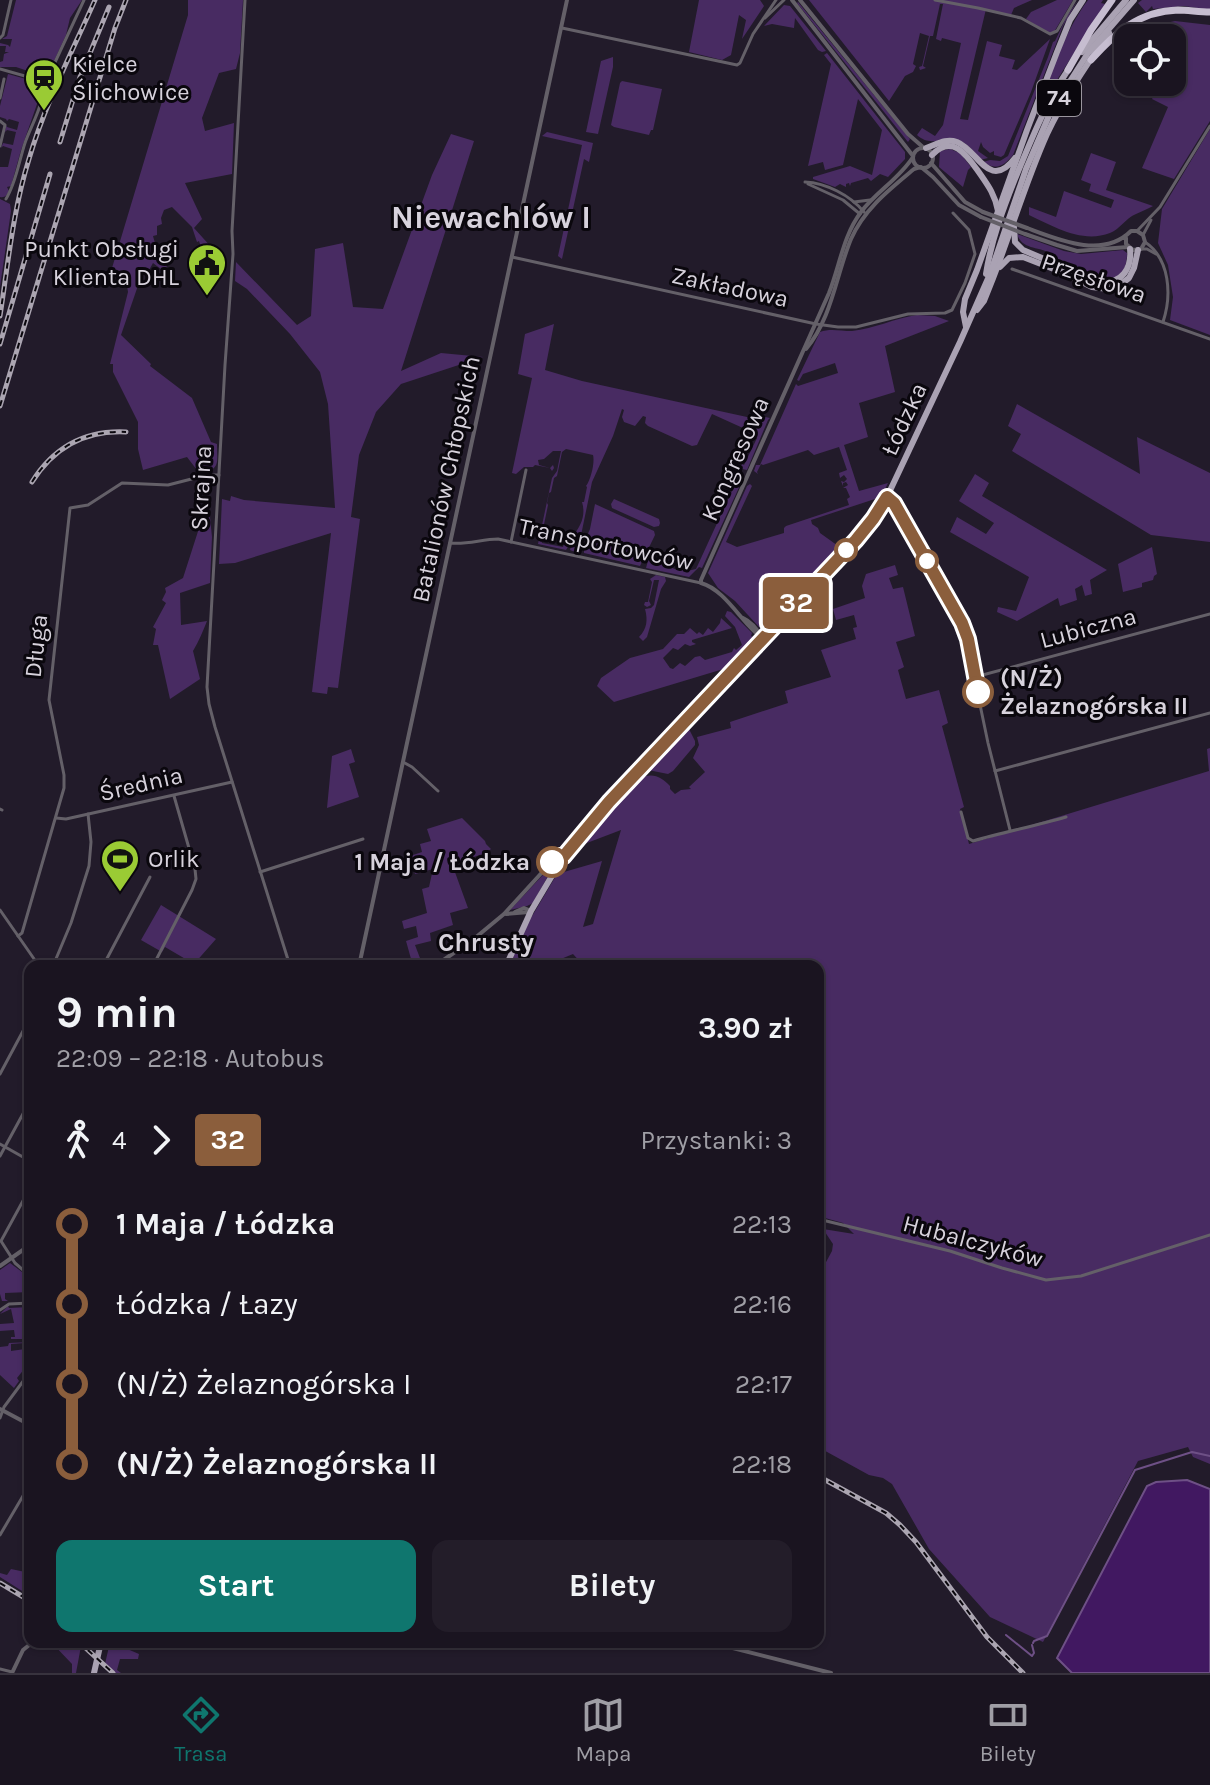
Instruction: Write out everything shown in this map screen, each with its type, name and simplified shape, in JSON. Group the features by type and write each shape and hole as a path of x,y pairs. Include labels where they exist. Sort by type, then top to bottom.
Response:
{"highway":[{"path":"1068,70 1112,0"},
{"path":"1091,60 1116,33 1148,15 1176,10 1208,13"}],"main road":[{"path":"1083,0 1070,20 1020,148 965,299 963,318 968,323 984,301 997,269 1009,258 1019,256 1042,261 1091,280 1109,283 1126,271 1134,249"},
{"name":"Łódzka","path":"985,283 991,250 1010,191 1037,125 1068,70 1098,31 1125,4 1134,0"},
{"name":"Łódzka","path":"509,960 531,911 564,856 609,802 861,534 887,497 992,268 1026,169 1051,111 1070,79 1125,4"},
{"name":"74","path":"997,269 1048,132 1065,99 1125,4"},
{"path":"925,148 942,141 964,146 981,169 998,212"},
{"path":"932,159 940,148 948,146 970,155"},
{"path":"981,169 1006,167 1020,148"},
{"path":"1015,219 1014,235 1018,246 1042,261"},
{"path":"94,1673 100,1648"}],"street":[{"path":"0,38 11,0"},
{"path":"6,199 46,82 84,0"},
{"name":"Skrajna","path":"245,0 207,687 212,716 288,960"},
{"name":"Batalionów Chłopskich","path":"360,960 567,0"},
{"path":"561,28 735,66 740,63 759,24 776,0"},
{"path":"759,24 784,0"},
{"path":"792,0 909,149 915,163 937,180 954,201 982,215 1077,251 1134,249 1145,242 1143,235 1137,231 1131,231 1126,238 1079,245 1026,231"},
{"path":"800,0 905,130 925,148 965,202 982,215"},
{"path":"935,0 1021,18 1049,34 1055,33 1075,0"},
{"path":"0,12 8,14"},
{"path":"0,69 46,82"},
{"path":"0,98 4,79"},
{"path":"0,121 5,125 0,146"},
{"path":"1137,231 1160,207 1210,126"},
{"path":"913,156 918,149 925,148"},
{"name":"Kongresowa","path":"701,583 804,351 813,340 834,293 863,213 871,200 904,169 913,156"},
{"path":"920,167 928,166 932,159"},
{"name":"Kongresowa","path":"863,213 920,167"},
{"path":"805,182 819,183 854,202 863,213 805,182"},
{"path":"854,202 871,200"},
{"name":"Zakładowa","path":"512,257 818,324 856,327 908,314 948,312 955,306 975,256 969,230 953,213"},
{"path":"1143,235 1151,218"},
{"path":"1126,238 1134,249"},
{"name":"Przęsłowa","path":"1145,242 1155,249 1163,265 1169,296 1163,322"},
{"name":"Przęsłowa","path":"1134,249 1147,249 1159,257"},
{"name":"Przęsłowa","path":"1012,269 1210,339"},
{"path":"511,542 526,470"},
{"name":"Długa","path":"18,936 22,933 56,818 64,780 49,695 70,508 85,506 122,483 168,485 219,475"},
{"path":"887,497 894,503 960,618 968,639 1010,830"},
{"name":"Transportowców","path":"450,543 488,539 511,542 701,583 709,586 763,639"},
{"name":"Lubiczna","path":"975,677 1210,614"},
{"path":"995,771 1210,713"},
{"path":"403,762 438,791"},
{"name":"Średnia","path":"56,818 66,819 232,782"},
{"path":"156,960 196,879 174,796"},
{"path":"961,812 968,838 973,841 1066,817"},
{"path":"56,960 89,866 91,842 88,814"},
{"path":"260,872 363,839"},
{"path":"443,960 504,914 557,856 564,856"},
{"path":"106,960 150,877"},
{"path":"504,914 524,908 531,911"},
{"path":"0,910 35,960"},
{"path":"0,1074 24,1029"},
{"path":"0,1156 24,1112"},
{"path":"0,1144 24,1158"},
{"path":"24,1199 1,1241 11,1258 24,1270"},
{"name":"Hubalczyków","path":"824,1220 950,1251 1044,1280 1081,1276 1210,1235"},
{"path":"0,1266 24,1249"},
{"path":"0,1310 11,1304 24,1303"},
{"path":"0,1418 1,1410 24,1380"},
{"path":"1,1410 24,1422"},
{"path":"0,1535 24,1494"},
{"path":"0,1669 12,1672 26,1648"},
{"path":"733,1648 831,1673"}],"shaded area":[{"path":"16,0 82,0 70,18 66,35 48,74 42,78 16,67 0,67 4,54 9,52 5,52 6,46 0,46 0,43 10,47 12,39 2,39 7,36"},
{"path":"188,0 243,0 236,69 219,73 202,118 205,131 234,123 232,174 185,183 202,219 194,228 212,248 199,250 201,247 192,227 172,207 164,210 162,224 157,226 157,235 153,236 158,260 164,259 170,276 153,263 148,272 143,271 121,335 150,366 192,398 211,442 217,444 215,467 200,474 187,457 143,470 138,449 138,422 113,372 113,364 110,364 128,292 125,273 112,268 188,15"},
{"path":"699,0 760,0 764,6 742,39 746,20 739,15 731,55 722,60 689,52"},
{"path":"809,0 1032,0 1014,8 1011,15 986,9 960,119 968,120 987,41 1002,45 999,56 1015,60 1012,69 1017,70 1050,39 1004,155 994,155 994,151 990,153 981,142 978,151 988,158 980,160 962,141 932,141 917,135 922,128 935,136 943,125 961,43 936,39 943,4 940,4 933,36 930,36 923,66 926,68 920,70 919,67 922,66 929,36 920,33 913,64 916,66 913,72 905,76 889,101"},
{"path":"1057,0 1073,0 1054,32 1048,33 1026,19 1031,12"},
{"path":"1078,0 1063,26 1013,155 1000,166 988,165 983,162 1000,161 1008,156 1053,42"},
{"path":"1088,0 1103,0 1101,3 1105,4 1038,110 1065,39"},
{"path":"1142,0 1210,0 1210,10 1184,6 1153,9 1152,6 1146,12 1138,3"},
{"path":"797,3 910,139 908,142"},
{"path":"784,5 790,6 826,51 818,50 795,18 794,28 772,24 764,26"},
{"path":"1175,21 1210,25 1210,121 1174,179 1142,168 1168,107 1152,99 1154,96 1186,96 1186,24 1161,24"},
{"path":"827,53 905,152 905,159 888,177 880,174 871,181 868,178 850,186 846,184 846,187 840,184 835,187 813,179 850,166 872,175 882,130 858,99 843,165 825,170 823,162 808,166 831,64 824,55"},
{"path":"613,57 598,134 586,132 601,61"},
{"path":"8,74 44,84 11,186 7,187 9,191 6,196 0,197 0,167 8,167 12,149 1,148 3,143 13,145 16,132 5,132 6,125 17,130 19,122 0,117"},
{"path":"622,81 662,89 653,130 649,135 611,125"},
{"path":"1210,129 1210,335 1170,320 1173,297 1168,265 1158,243 1162,209"},
{"path":"547,132 593,143 589,162 584,159 562,259 558,256 582,145 542,136"},
{"path":"451,134 474,141 401,371 441,353 483,357 401,384 376,412 359,455 351,517 360,519 338,688 328,687 327,694 312,692 331,533 235,563 219,564 222,499 230,501 231,496 244,500 335,508 328,404 320,372 290,334 247,289 235,281 236,262 297,325 311,316 315,249 343,243 353,307 383,309 432,175"},
{"path":"950,149 960,153 971,167 963,187 939,167 940,151"},
{"path":"1091,153 1116,162 1106,190 1153,206 1132,216 1114,231 1099,236 1068,232 1029,215 1029,207 1056,217 1064,191 1111,208 1114,200 1089,191 1091,184 1081,180"},
{"path":"0,199 10,204 11,211 0,287"},
{"path":"1017,234 1081,254 1123,250 1127,253 1125,268 1118,276 1108,279 1084,274 1049,259 1049,253 1026,245"},
{"path":"917,315 949,321 885,346 895,392 859,403 868,437 844,445 859,491 888,483 881,497 811,520 820,533 841,548 767,625 759,627 718,588 708,573 747,486 752,486 726,542 737,547 784,533 786,526 849,505 847,499 850,497 843,488 848,485 846,482 843,486 841,481 847,479 844,475 840,478 839,473 847,470 839,447 814,455 808,450 761,464 758,474 754,471 756,465 760,465 796,384 798,386 838,373 835,363 803,374 797,380 820,332 860,330"},
{"path":"554,324 545,370 747,417 770,418 747,470 741,466 757,438 754,433 712,414 697,445 692,446 648,426 646,417 643,416 635,426 624,422 622,409 592,482 578,550 575,552 570,550 576,539 573,536 582,520 582,502 592,470 593,455 566,449 562,452 557,476 549,493 542,543 563,547 564,544 568,547 566,550 538,544 552,478 557,471 561,451 553,451 538,460 539,465 550,468 535,465 512,473 532,378 518,374 525,334"},
{"path":"1017,404 1140,474 1137,437 1210,473 1210,542 1151,535 1012,451 1021,434 1008,426"},
{"path":"975,474 989,483 982,496 1107,570 1090,580 1092,594 1085,596 1082,585 1075,589 1077,600 1060,606 1058,598 1017,621 997,612 998,607 1016,611 1029,577 950,532 957,517 986,534 994,523 959,501"},
{"path":"737,478 742,481 702,568 699,567 689,577 646,568 652,556 652,559 677,570 696,569"},
{"path":"614,499 659,519 659,526 654,527 612,508"},
{"path":"595,504 654,531 655,535 640,566 584,553"},
{"path":"210,517 210,583 180,593 181,625 207,621 193,651 200,679 170,699 158,645 153,645 156,629 153,627 166,603 162,600 165,588 183,578 201,522"},
{"path":"1152,547 1157,574 1153,580 1142,583 1142,587 1123,592 1118,564"},
{"path":"895,565 898,575 889,578 893,589 903,587 915,636 896,642 904,667 898,670 906,699 939,690 948,723 942,726 964,807 960,809 969,844 1209,771 1207,749 1210,748 1210,1464 1193,1457 1188,1447 1138,1461 1043,1642 990,1617 929,1549 892,1484 824,1450 824,1266 833,1244 824,1229 854,1234 843,1223 824,1218 824,960 578,960 573,954 558,960 512,960 528,923 557,874 602,861 583,927 593,924 621,830 579,846 637,780 656,776 667,783 675,794 691,789 689,787 705,772 693,758 699,745 697,737 731,728 730,722 788,703 785,691 831,677 821,650 856,639 853,628 857,627 854,615 836,620 833,609 865,598 862,586 866,574"},
{"path":"656,575 665,577 666,581 643,641 639,637 646,624 645,609 654,605 659,580 654,580 649,601 651,605 644,605 648,602 650,579"},
{"path":"727,611 753,637 751,644 730,667 614,702 597,686 601,678 630,658 663,649 677,634 684,634 690,628 697,634 703,635 708,628 713,632 721,618 732,628 692,640 696,644 685,644 678,650 673,648 663,658 673,669 680,663 685,666 695,657 705,660 732,652 734,648 736,650 742,645 735,627 725,616"},
{"path":"686,728 695,745 673,771 668,774 648,770"},
{"path":"351,749 355,762 349,764 359,797 327,808 332,756"},
{"path":"462,818 491,849 452,864 468,908 450,913 453,925 430,933 431,941 415,945 421,960 411,960 406,941 418,937 416,926 404,929 402,921 427,913 422,889 429,887 433,869 415,874 410,856 422,852 420,844 431,841 427,829"},
{"path":"557,860 533,903 510,910"},
{"path":"161,905 216,939 198,960 187,960 165,947 162,952 141,940"},
{"path":"10,1263 24,1274 24,1292 5,1293 8,1301 2,1301 0,1270"},
{"path":"8,1306 24,1307 24,1339 11,1339 15,1337 14,1330 0,1331 0,1324 14,1323 11,1309 0,1314"},
{"path":"24,1342 11,1344 11,1351 24,1349 24,1369 14,1388 0,1375 0,1347 9,1343"},
{"path":"1187,1480 1210,1489 1210,1673 1072,1673 1057,1658 1147,1486 1156,1482"},
{"path":"11,1569 24,1572 24,1592 0,1577 0,1573 7,1575"},
{"path":"57,1648 81,1648 76,1673 72,1673 72,1664"},
{"path":"109,1648 125,1648 139,1654 138,1659 120,1659 117,1670 121,1673 114,1673 105,1664"}],"waterway":[{"path":"1033,1643 1047,1636 1135,1470 1192,1452 1210,1456"},
{"path":"1006,1635 1032,1656 1032,1645"}],"railway":[{"path":"0,316 23,178 51,98 95,0"},
{"path":"0,406 126,0"},
{"path":"60,142 80,77 109,7"},
{"path":"0,344 50,174"},
{"path":"32,482 50,459 72,443 97,434 126,432"},
{"path":"824,1479 886,1513 900,1525 987,1637 1023,1673"},
{"path":"0,1583 24,1597"},
{"path":"86,1648 113,1673"}],"bus line":[{"name":"32","path":"552,862 557,856 564,856 609,802 856,540 887,497 894,503 960,618 968,639 978,692"}],"place":[{"name":"Kielce Ślichowice","path":"44,112"},
{"name":"Punkt Obsługi Klienta DHL","path":"207,297"},
{"name":"(N/Ż) Żelaznogórska II","path":"978,692"},
{"name":"1 Maja / Łódzka","path":"552,862"},
{"name":"Orlik","path":"120,893"}],"district":[{"name":"Niewachlów I","path":"491,217"},
{"name":"Chrusty","path":"486,942"}]}
